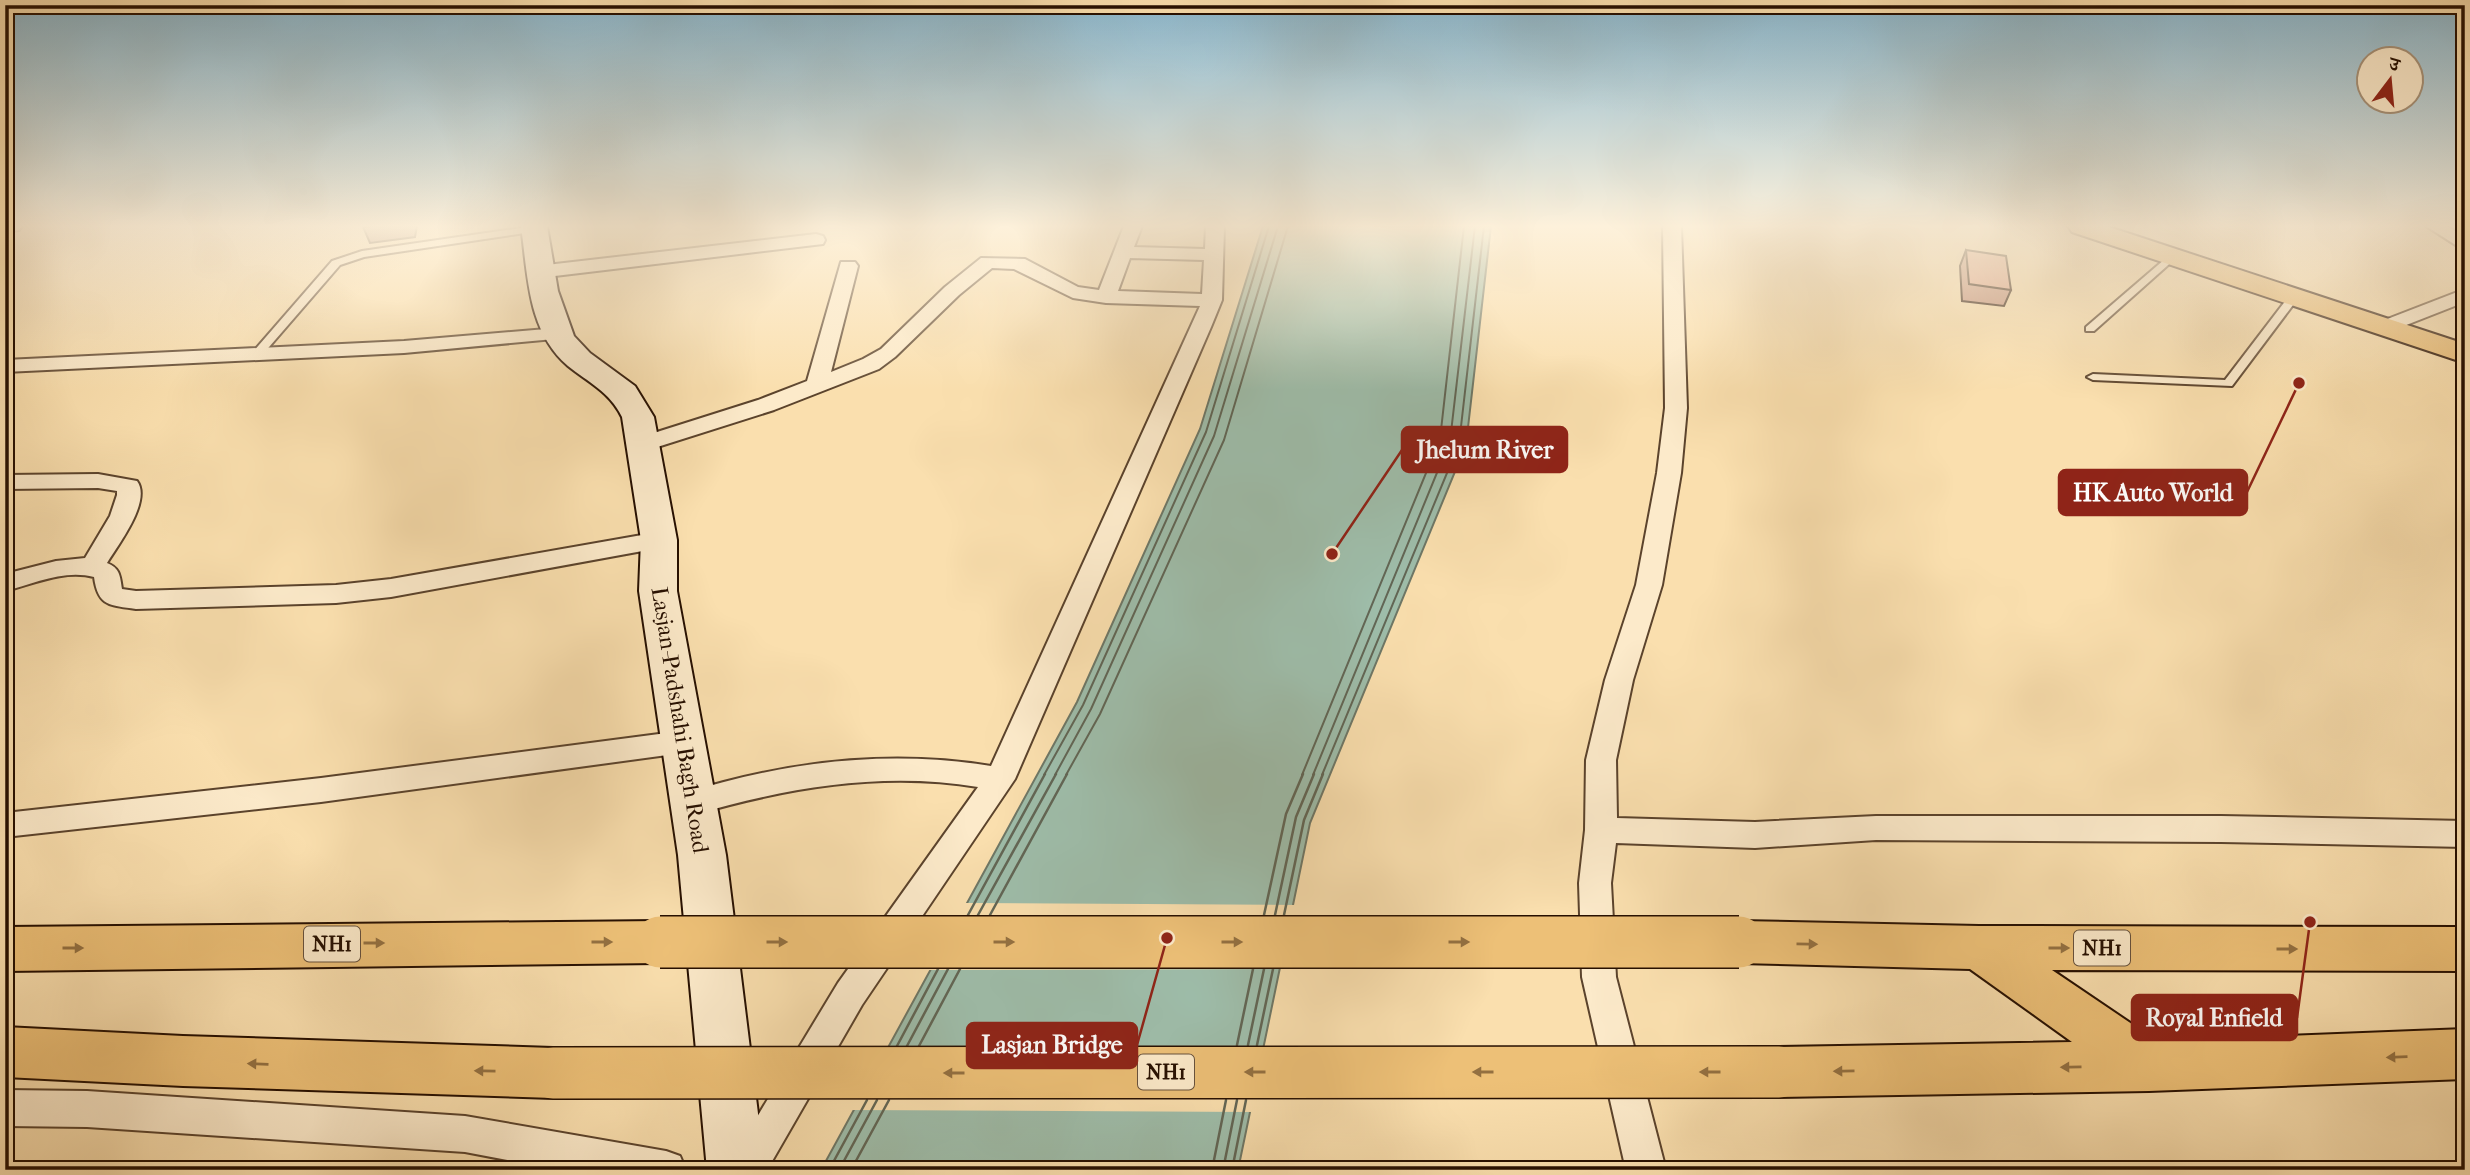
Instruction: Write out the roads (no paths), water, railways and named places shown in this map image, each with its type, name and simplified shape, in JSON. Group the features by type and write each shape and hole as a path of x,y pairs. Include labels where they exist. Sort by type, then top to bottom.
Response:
{"highway":[{"path":"2248,281 2465,354"},
{"name":"NH1","path":"5,949 660,942 1739,942 1979,948 2465,949"},
{"path":"1979,948 2149,1066"},
{"name":"NH1","path":"5,1052 210,1062 553,1073 1779,1072 2149,1066 2465,1054"}],"street":[{"name":"Lasjan-Padshahi Bagh Road","path":"541,281 558,334 569,350 615,382 631,399 638,417 659,540 658,591 702,855 736,1170"},
{"path":"817,386 844,281"},
{"path":"643,444 817,386 871,364 888,353 965,281"},
{"path":"1052,281 1073,292 1106,297 1212,300"},
{"path":"1106,297 1112,281"},
{"path":"745,1170 850,994 1000,779 1138,474 1212,300 1212,281"},
{"path":"1646,1170 1599,977 1595,883 1601,830 1601,760 1619,680 1648,585 1672,447 1676,408 1673,281"},
{"path":"2384,327 2465,295"},
{"path":"5,366 66,360 404,347 558,334"},
{"path":"5,482 98,481 129,486 131,494 126,508 92,567"},
{"path":"5,583 68,568 92,567 106,572 109,592 115,597 136,600 336,594 391,588 659,540"},
{"path":"5,825 321,790 682,742"},
{"path":"693,803 753,785 853,768 966,772 1000,779"},
{"path":"1601,830 1755,835 1876,828 2221,829 2465,834"},
{"path":"5,1108 87,1110 465,1134 666,1170"}],"lane":[{"path":"259,352 322,281"},
{"path":"2090,329 2144,281"},
{"path":"2093,377 2228,384 2294,296"}],"water":[{"path":"1246,281 1485,281 1466,445 1310,823 1238,1170 821,1170 1077,702 1200,429"}],"place":[{"name":"HK Auto World","path":"2299,383"},
{"name":"Jhelum River","path":"1332,554"},
{"name":"Royal Enfield","path":"2310,922"},
{"name":"Lasjan Bridge","path":"1167,938"}]}
